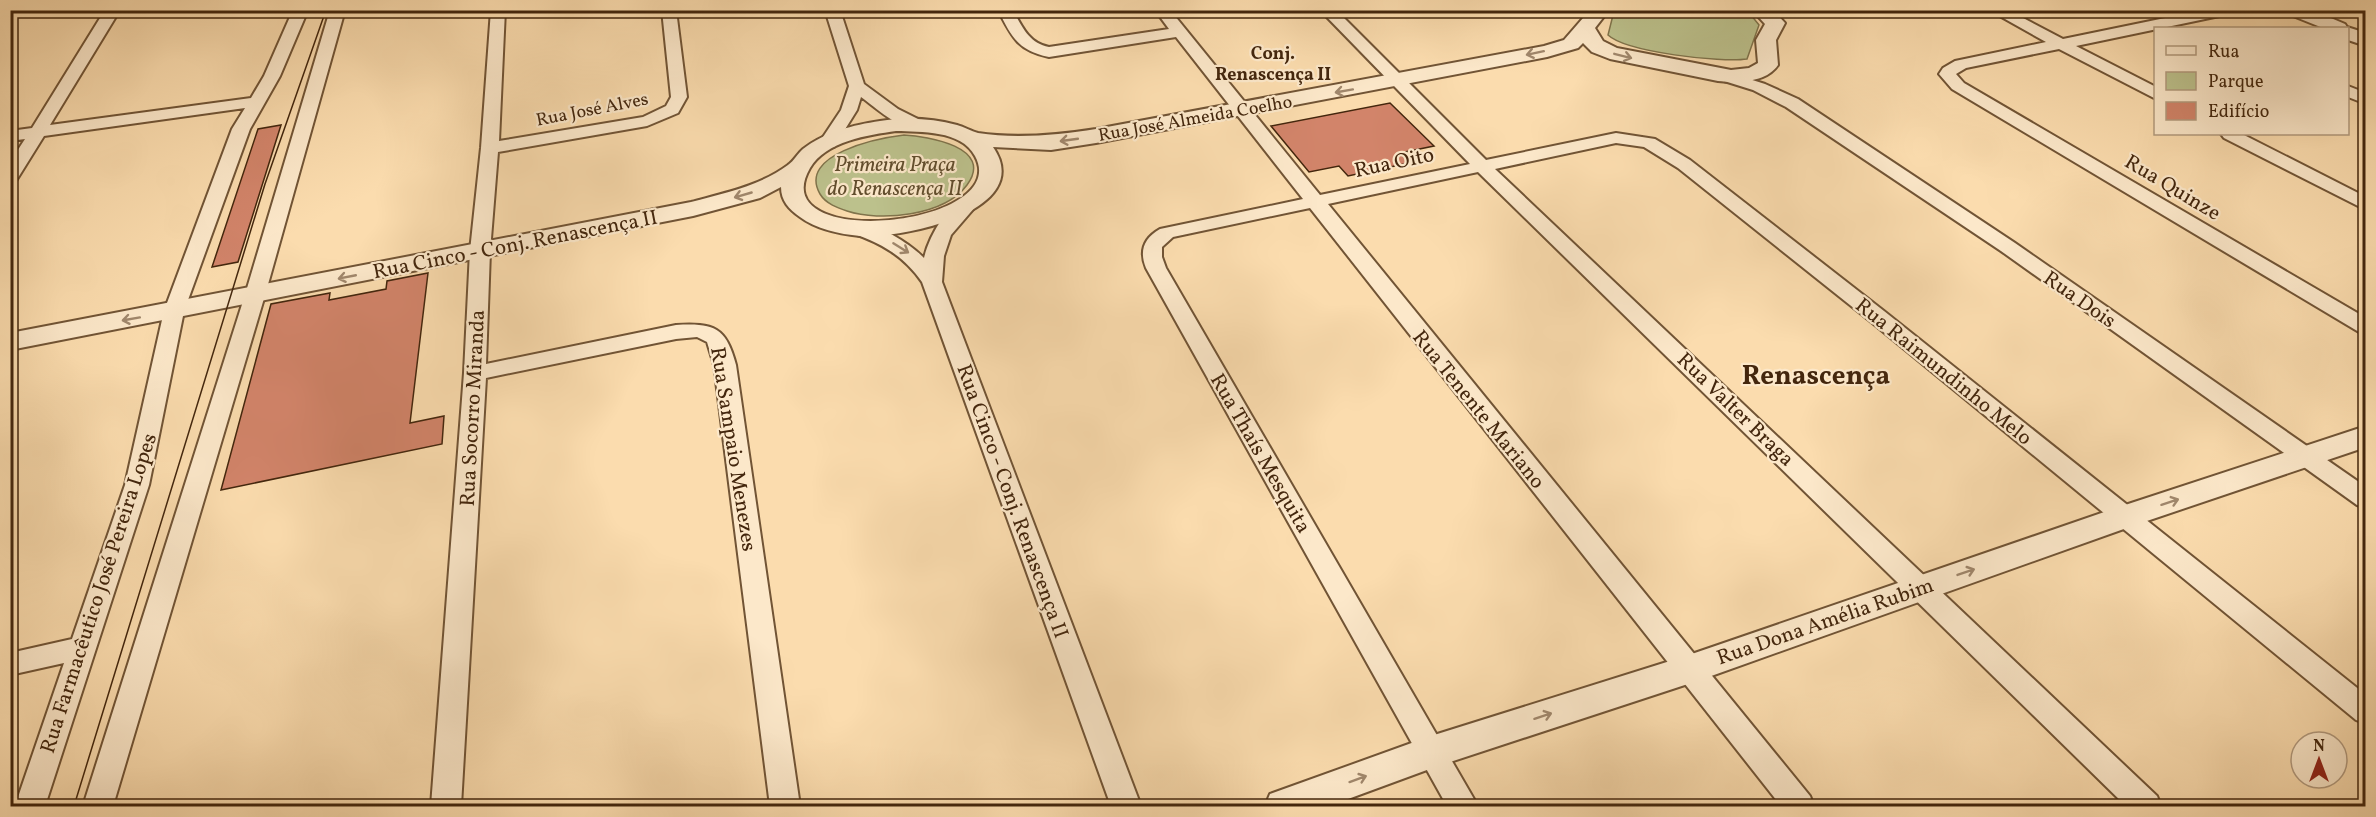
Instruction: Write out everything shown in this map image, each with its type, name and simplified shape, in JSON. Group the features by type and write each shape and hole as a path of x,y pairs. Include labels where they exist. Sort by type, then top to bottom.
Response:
{"street":[{"path":"10,177 113,10"},
{"name":"Rua Farmacêutico José Pereira Lopes","path":"30,807 137,485 174,311 241,129 272,76 301,10"},
{"path":"98,807 255,295 338,10"},
{"name":"Rua Socorro Miranda","path":"446,807 476,373 480,251 490,148 498,10"},
{"name":"Rua José Alves","path":"490,148 647,121 672,109 679,97 669,10"},
{"path":"832,10 857,86 892,113 916,125"},
{"path":"1005,10 1022,39 1029,46 1049,52 1179,32"},
{"name":"Rua Tenente Mariano","path":"1162,10 1799,807"},
{"name":"Rua Valter Braga","path":"1327,10 1483,167 1921,587 2146,807"},
{"name":"Rua José Almeida Coelho","path":"916,125 941,128 973,139 1051,143 1398,81 1571,44 1600,10"},
{"path":"1761,10 1775,22 1766,40 1768,65 1773,81 1792,103"},
{"path":"1996,10 2154,93"},
{"path":"2060,44 2229,10"},
{"path":"2295,10 2336,27"},
{"path":"2189,19 2209,27"},
{"path":"1586,28 1590,41 1600,49 1625,57 1667,63 1726,76 1759,87 1792,103"},
{"path":"2349,33 2366,40"},
{"name":"Rua Quinze","path":"2060,44 1955,66 1947,74 1958,86 2366,327"},
{"path":"1726,76 1759,72 1768,65"},
{"path":"828,143 849,110 857,86"},
{"path":"2349,92 2366,99"},
{"path":"10,136 255,102"},
{"name":"Rua Dois","path":"1792,103 2008,247 2366,499"},
{"name":"Rua Cinco - Conj. Renascença II","path":"10,342 693,209 752,193 796,170 810,154 828,143 854,132 874,127 916,125"},
{"path":"2232,135 2360,198"},
{"name":"Rua Raimundinho Melo","path":"1483,167 1616,138 1635,139 1658,147 1684,164 1877,316 2366,712"},
{"path":"932,282 932,261 942,231 952,217 975,198 987,184 991,170 988,157 973,139"},
{"name":"Rua Oito","path":"1314,202 1483,167"},
{"path":"796,170 791,190 798,204 812,215 833,224 859,229 892,228 925,223 953,212 975,198"},
{"name":"Rua Thaís Mesquita","path":"1314,202 1167,232 1155,241 1150,254 1463,807"},
{"name":"Rua Cinco - Conj. Renascença II","path":"859,229 878,235 907,252 921,264 932,282 1126,807"},
{"name":"Rua Sampaio Menezes","path":"476,373 676,332 708,331 716,336 721,346 724,365 785,807"},
{"name":"Rua Dona Amélia Rubim","path":"1284,807 1431,752 1688,670 1921,587 2366,436"},
{"path":"10,664 81,648"}],"green space":[{"path":"1614,11 1743,11 1751,15 1759,25 1747,59 1696,58 1653,51 1618,41 1608,35"},
{"name":"Primeira Praça do Renascença II","path":"904,135 941,141 965,153 972,161 973,172 967,185 943,204 928,210 893,216 876,216 847,211 832,205 820,194 816,180 820,168 830,159 860,144"}],"building":[{"path":"1390,103 1434,146 1400,153 1409,163 1348,176 1339,166 1309,172 1271,126"},
{"path":"281,125 238,262 212,267 258,129"},
{"path":"428,273 410,423 444,416 442,444 221,490 271,304 330,293 329,300 386,289 387,281"}],"tram line":[{"path":"74,806 265,184 326,10"}],"district":[{"name":"Conj. Renascença II","path":"1273,63"},
{"name":"Renascença","path":"1816,375"}]}
